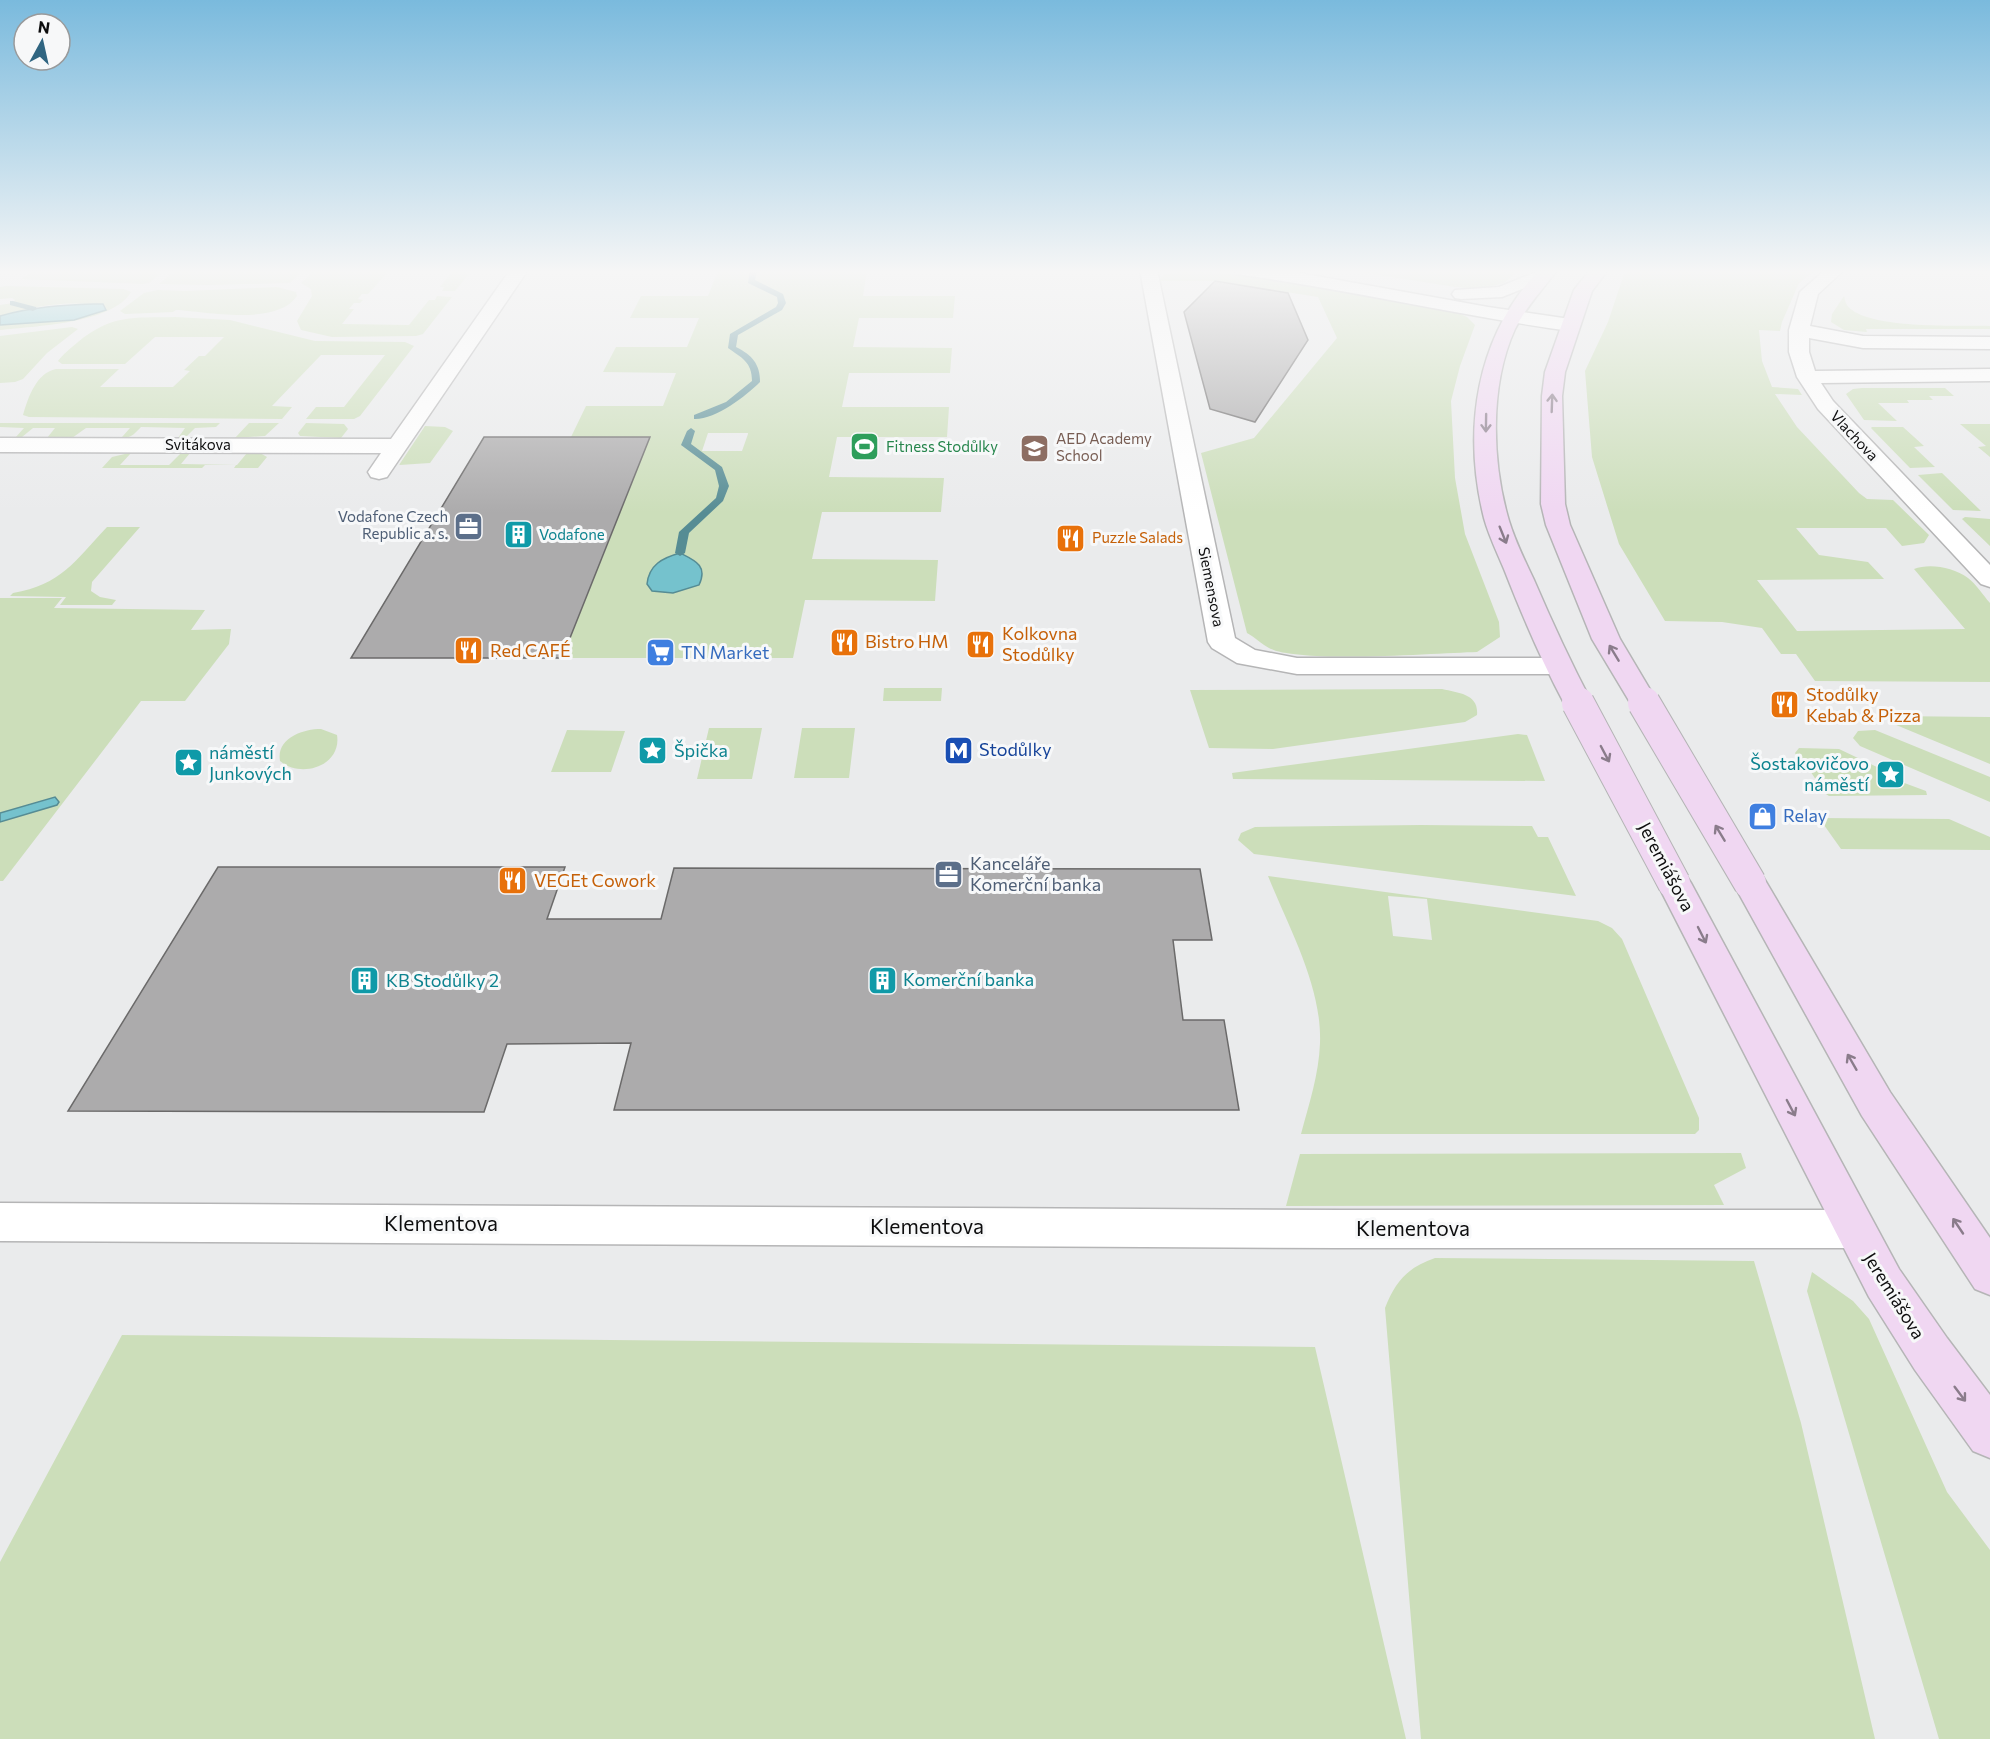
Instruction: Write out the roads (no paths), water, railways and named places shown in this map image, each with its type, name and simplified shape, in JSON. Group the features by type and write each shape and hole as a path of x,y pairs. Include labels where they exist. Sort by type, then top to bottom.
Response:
{"main road":[{"name":"Jeremiášova","path":"1497,351 1487,387 1485,426 1489,479 1497,520 1558,666 1884,1283 1931,1354 1990,1434"},
{"path":"1562,351 1555,372 1552,396 1552,504 1558,525 1606,639 1750,883 1876,1104 1990,1275"}],"street":[{"path":"379,472 463,351"},
{"name":"Siemensova","path":"1164,351 1222,642 1247,657 1297,666 1558,666"},
{"name":"Vlachova","path":"1799,351 1807,376 1826,405 1929,517 1990,579"},
{"path":"1807,376 1990,375"},
{"name":"Svitákova","path":"0,445 397,446"},
{"name":"Klementova","path":"0,1222 1340,1229 1854,1229"}],"water":[{"path":"680,553 699,565 702,573 699,585 673,593 652,591 647,584 650,572 662,560"},
{"path":"55,797 59,802 57,805 0,822 0,813"}],"waterway":[{"path":"697,417 729,404 756,382 755,369 751,360 738,351"},
{"path":"680,553 684,532 720,499 724,486 719,469 686,445 691,431"}],"place":[{"name":"Fitness Stodůlky","path":"865,447"},
{"name":"AED Academy School","path":"1035,448"},
{"name":"Vodafone Czech Republic a. s.","path":"469,526"},
{"name":"Vodafone","path":"518,535"},
{"name":"Puzzle Salads","path":"1071,538"},
{"name":"Bistro HM","path":"844,642"},
{"name":"Kolkovna Stodůlky","path":"981,644"},
{"name":"Red CAFÉ","path":"469,651"},
{"name":"TN Market","path":"660,653"},
{"name":"Stodůlky Kebab & Pizza","path":"1785,705"},
{"name":"Stodůlky","path":"958,750"},
{"name":"Špička","path":"653,751"},
{"name":"náměstí Junkových","path":"188,763"},
{"name":"Šostakovičovo náměstí","path":"1890,774"},
{"name":"Relay","path":"1762,816"},
{"name":"Kanceláře Komerční banka","path":"949,874"},
{"name":"VEGEt Cowork","path":"513,881"},
{"name":"Komerční banka","path":"882,980"},
{"name":"KB Stodůlky 2","path":"365,981"}]}
